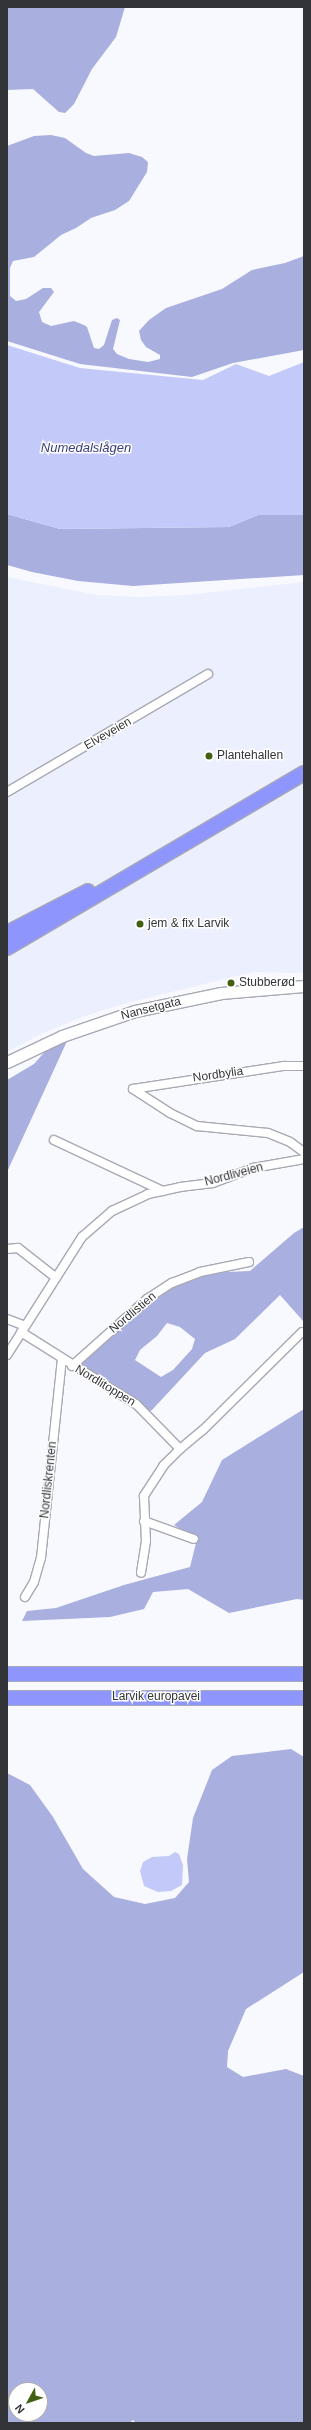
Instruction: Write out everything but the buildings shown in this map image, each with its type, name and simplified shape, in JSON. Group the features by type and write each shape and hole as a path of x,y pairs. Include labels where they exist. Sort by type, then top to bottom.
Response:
{"highway":[{"path":"7,948 304,773"},
{"path":"7,933 202,832"},
{"name":"Larvik europavei","path":"7,1674 304,1674"},
{"name":"Larvik europavei","path":"7,1698 304,1698"}],"main road":[{"name":"Nansetgata","path":"7,1062 62,1036 135,1011 221,994 304,986"}],"street":[{"name":"Elveveien","path":"7,792 208,674"},
{"name":"Nordbylia","path":"304,1066 284,1066 133,1089 170,1113 197,1126 268,1133 290,1142 304,1152"},
{"path":"54,1140 163,1191"},
{"name":"Nordliveien","path":"7,1355 82,1236 112,1211 148,1194 213,1183 254,1168 304,1159"},
{"path":"7,1249 18,1248 55,1277"},
{"name":"Nordlistien","path":"72,1366 147,1299 172,1283 200,1272 249,1262"},
{"name":"Nordlitoppen","path":"7,1319 23,1329 72,1366 136,1404 180,1449"},
{"path":"141,1573 146,1541 144,1496 164,1465 180,1449 203,1430 302,1332"},
{"name":"Nordliskrenten","path":"25,1597 34,1582 41,1558 62,1359"},
{"path":"144,1521 194,1539"}],"shaded area":[{"path":"7,7 125,7 116,37 92,69 74,104 65,113 59,112 33,89 7,90"},
{"path":"51,135 65,138 86,153 94,156 129,153 142,157 148,162 147,172 129,201 115,210 91,218 76,228 61,235 34,257 13,261 10,268 10,296 16,301 26,299 43,288 51,288 54,292 39,312 42,322 51,326 74,321 84,325 87,327 94,348 99,349 104,345 112,320 117,318 120,320 113,349 117,354 129,359 148,362 160,359 160,355 146,347 141,340 139,331 149,320 166,308 222,289 252,270 285,263 304,256 304,350 233,363 192,377 80,364 7,341 7,146 34,136"},
{"path":"7,514 60,529 229,527 258,515 304,515 304,575 133,586 78,581 32,572 7,565"},
{"path":"7,577 97,595 140,597 185,595 304,582 304,973 253,972 127,1003 82,1017 41,1034 7,1052"},
{"path":"68,1039 7,1172 7,1080 34,1064 49,1047"},
{"path":"304,1227 304,1322 280,1295 235,1339 205,1353 151,1411 77,1364 165,1288 204,1273 250,1271 294,1233","holes":["167,1323 180,1327 195,1339 192,1349 173,1370 161,1377 135,1360 140,1350 157,1336"]},
{"path":"304,1409 304,1600 297,1599 229,1613 188,1589 153,1592 144,1609 110,1617 22,1621 27,1611 56,1608 124,1585 190,1567 197,1539 174,1525 202,1502 222,1460"},
{"path":"291,1749 304,1757 304,1972 246,2009 228,2051 227,2067 243,2077 286,2069 304,2076 304,2423 136,2423 133,2420 129,2423 7,2423 7,1773 30,1785 53,1817 83,1869 114,1897 145,1904 175,1898 189,1882 187,1859 193,1818 212,1770 232,1756"}],"water":[{"name":"Numedalslågen","path":"7,345 80,368 203,380 236,364 269,376 304,362 304,515 258,515 229,527 60,529 7,514"},
{"path":"175,1852 179,1854 183,1865 182,1885 171,1891 158,1892 144,1886 140,1871 143,1862 152,1857 169,1856"}],"place":[{"name":"Plantehallen","path":"209,756"},
{"name":"jem & fix Larvik","path":"140,924"},
{"name":"Stubberød","path":"231,983"}]}
